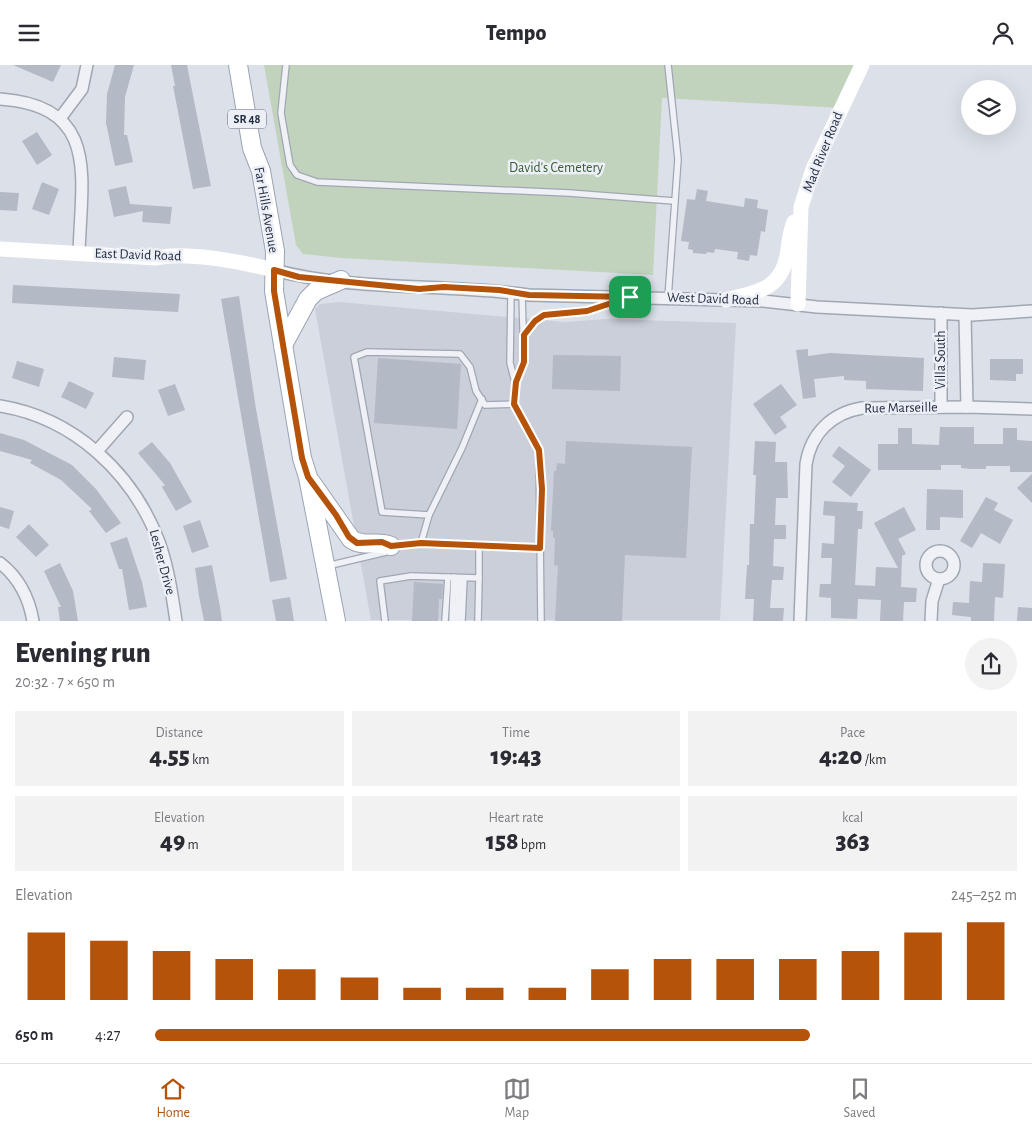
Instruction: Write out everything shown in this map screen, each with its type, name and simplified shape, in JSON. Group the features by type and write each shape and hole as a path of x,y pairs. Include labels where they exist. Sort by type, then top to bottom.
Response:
{"main road":[{"name":"Far Hills Avenue","path":"238,65 252,148 261,171 275,251 274,291 302,458 308,477 336,621"},
{"path":"283,345 308,299 316,291 341,280"},
{"path":"308,477 352,539 361,544 382,542 391,546"}],"street":[{"path":"61,117 82,89 86,65"},
{"name":"Mad River Road","path":"798,304 801,207 813,169 862,65"},
{"path":"0,99 29,103 61,117 78,147 82,162 79,253"},
{"path":"726,300 763,290 778,280 784,270 792,228 801,207"},
{"name":"East David Road","path":"0,249 156,258 171,255 249,264 274,270"},
{"name":"West David Road","path":"274,270 299,277 419,289 444,287 517,293 726,300 965,315 1032,311"},
{"name":"Villa South","path":"941,313 941,407"},
{"name":"Villa South","path":"965,315 967,407"},
{"name":"Lesher Drive","path":"0,406 29,413 50,421 97,451 118,472 137,498 152,524 168,573 176,621"},
{"name":"Rue Marseille","path":"800,621 806,464 808,453 816,437 832,420 845,411 862,408 967,407 1032,409"},
{"path":"97,451 127,417"},
{"path":"0,563 17,580 26,596 33,621"},
{"path":"931,621 932,601 939,579"}],"lane":[{"path":"286,65 281,113 290,165 304,179 317,182 569,193 674,201"},
{"path":"668,65 678,159 668,298"},
{"path":"517,293 524,335 524,362 516,382 514,404 539,450 542,489 540,548 542,621"},
{"path":"516,382 510,363 517,293"},
{"path":"524,335 535,321 544,315 587,311 630,297"},
{"path":"429,515 382,512 354,357 367,352 460,354 470,367 476,391 485,405 514,404"},
{"path":"421,543 429,515 462,447 482,399"},
{"path":"326,567 386,552 391,546 421,543 540,548"},
{"path":"478,621 479,545"},
{"path":"385,621 380,581 411,576 479,578"},
{"path":"445,621 456,577"},
{"path":"452,621 456,577"},
{"path":"456,577 457,621"},
{"path":"456,577 462,621"}],"shaded area":[{"path":"339,302 565,322 606,319 736,323 720,620 371,620 315,309 320,304"}],"green space":[{"name":"David's Cemetery","path":"264,65 862,65 841,108 662,98 653,275 342,258 303,254 296,245"}],"building":[{"path":"13,65 61,65 53,82"},
{"path":"115,65 134,65 125,97 124,135 127,135 133,162 115,166 106,123 107,94"},
{"path":"171,65 187,65 211,186 193,189 173,86 175,86"},
{"path":"37,132 52,155 37,165 22,141"},
{"path":"42,182 59,189 49,215 32,209"},
{"path":"126,186 130,204 172,207 170,224 142,222 143,211 114,217 108,190"},
{"path":"697,189 708,191 706,201 744,207 745,198 758,200 757,208 768,210 765,232 761,231 757,256 750,255 749,261 737,259 738,252 715,249 714,253 707,252 706,254 693,253 693,250 688,249 689,242 681,241 687,199 695,200"},
{"path":"0,192 19,193 17,211 0,210"},
{"path":"13,285 180,294 178,312 12,303"},
{"path":"239,296 256,409 287,579 270,582 221,299"},
{"path":"808,349 808,356 830,353 924,358 923,391 866,389 866,381 844,380 844,376 814,379 816,397 803,399 796,350"},
{"path":"553,355 621,356 620,391 552,389"},
{"path":"114,357 146,360 144,380 112,377"},
{"path":"378,358 461,364 457,429 374,423"},
{"path":"990,359 1023,359 1023,374 1016,374 1016,381 990,380"},
{"path":"17,361 44,369 39,387 12,378"},
{"path":"69,381 94,393 86,409 61,397"},
{"path":"175,384 185,410 168,416 158,390"},
{"path":"781,384 797,405 780,417 787,427 775,435 753,404"},
{"path":"940,427 974,427 974,444 1003,444 1003,428 1017,428 1017,440 1032,441 1032,472 1010,472 1010,466 986,466 986,469 971,469 961,468 961,465 941,465 941,470 878,470 878,444 898,444 898,428 912,428 912,444 939,445"},
{"path":"0,433 24,440 72,465 96,489 121,523 106,533 89,511 92,509 61,480 30,463 32,460 0,451"},
{"path":"566,441 692,447 686,558 625,555 622,621 555,621 558,566 554,565 555,538 553,538 553,531 551,531 554,471 556,471 557,463 565,464"},
{"path":"755,441 776,442 775,462 787,462 788,498 776,498 775,525 786,525 786,539 774,539 773,566 784,567 783,580 772,580 770,608 784,608 783,621 753,621 754,599 745,599 747,565 749,565 750,524 754,524 756,475 753,475"},
{"path":"152,442 170,463 192,502 176,511 162,487 165,485 138,453"},
{"path":"839,446 871,470 851,497 832,482 845,466 832,456"},
{"path":"1032,474 1032,503 1017,488"},
{"path":"927,489 963,490 963,518 940,517 940,530 926,530"},
{"path":"986,497 998,503 994,510 1013,520 1000,544 981,533 972,548 960,541"},
{"path":"824,501 858,503 857,511 863,511 862,529 858,529 855,585 875,586 876,567 898,568 874,523 904,507 916,530 898,539 906,554 902,556 901,587 917,588 916,602 904,602 903,621 880,621 881,600 858,599 857,619 831,618 831,598 819,597 820,584 831,584 832,558 821,558 822,543 834,544 835,516 823,515"},
{"path":"0,507 14,511 9,529 0,526"},
{"path":"200,520 209,547 192,553 183,526"},
{"path":"29,524 49,545 36,557 16,537"},
{"path":"127,537 142,582 147,607 129,610 122,569 119,569 110,543"},
{"path":"60,563 73,591 78,621 60,621 58,607 61,607 44,571"},
{"path":"983,563 1005,564 1003,598 995,597 994,621 971,621 971,617 952,615 953,602 969,603 970,581 982,582"},
{"path":"212,565 222,621 204,621 199,596 195,568"},
{"path":"414,582 443,584 442,599 439,599 438,621 412,621"},
{"path":"290,597 294,621 276,621 272,600"},
{"path":"1018,607 1032,608 1032,621 1017,621"}],"route":[{"path":"274,270 299,277 419,289 444,287 499,290 529,295 630,297 587,311 544,315 535,321 524,335 524,362 516,382 514,404 539,450 542,489 540,548 421,543 391,546 382,542 361,544 349,537 336,515 308,477 302,458 274,291 274,270"}]}
